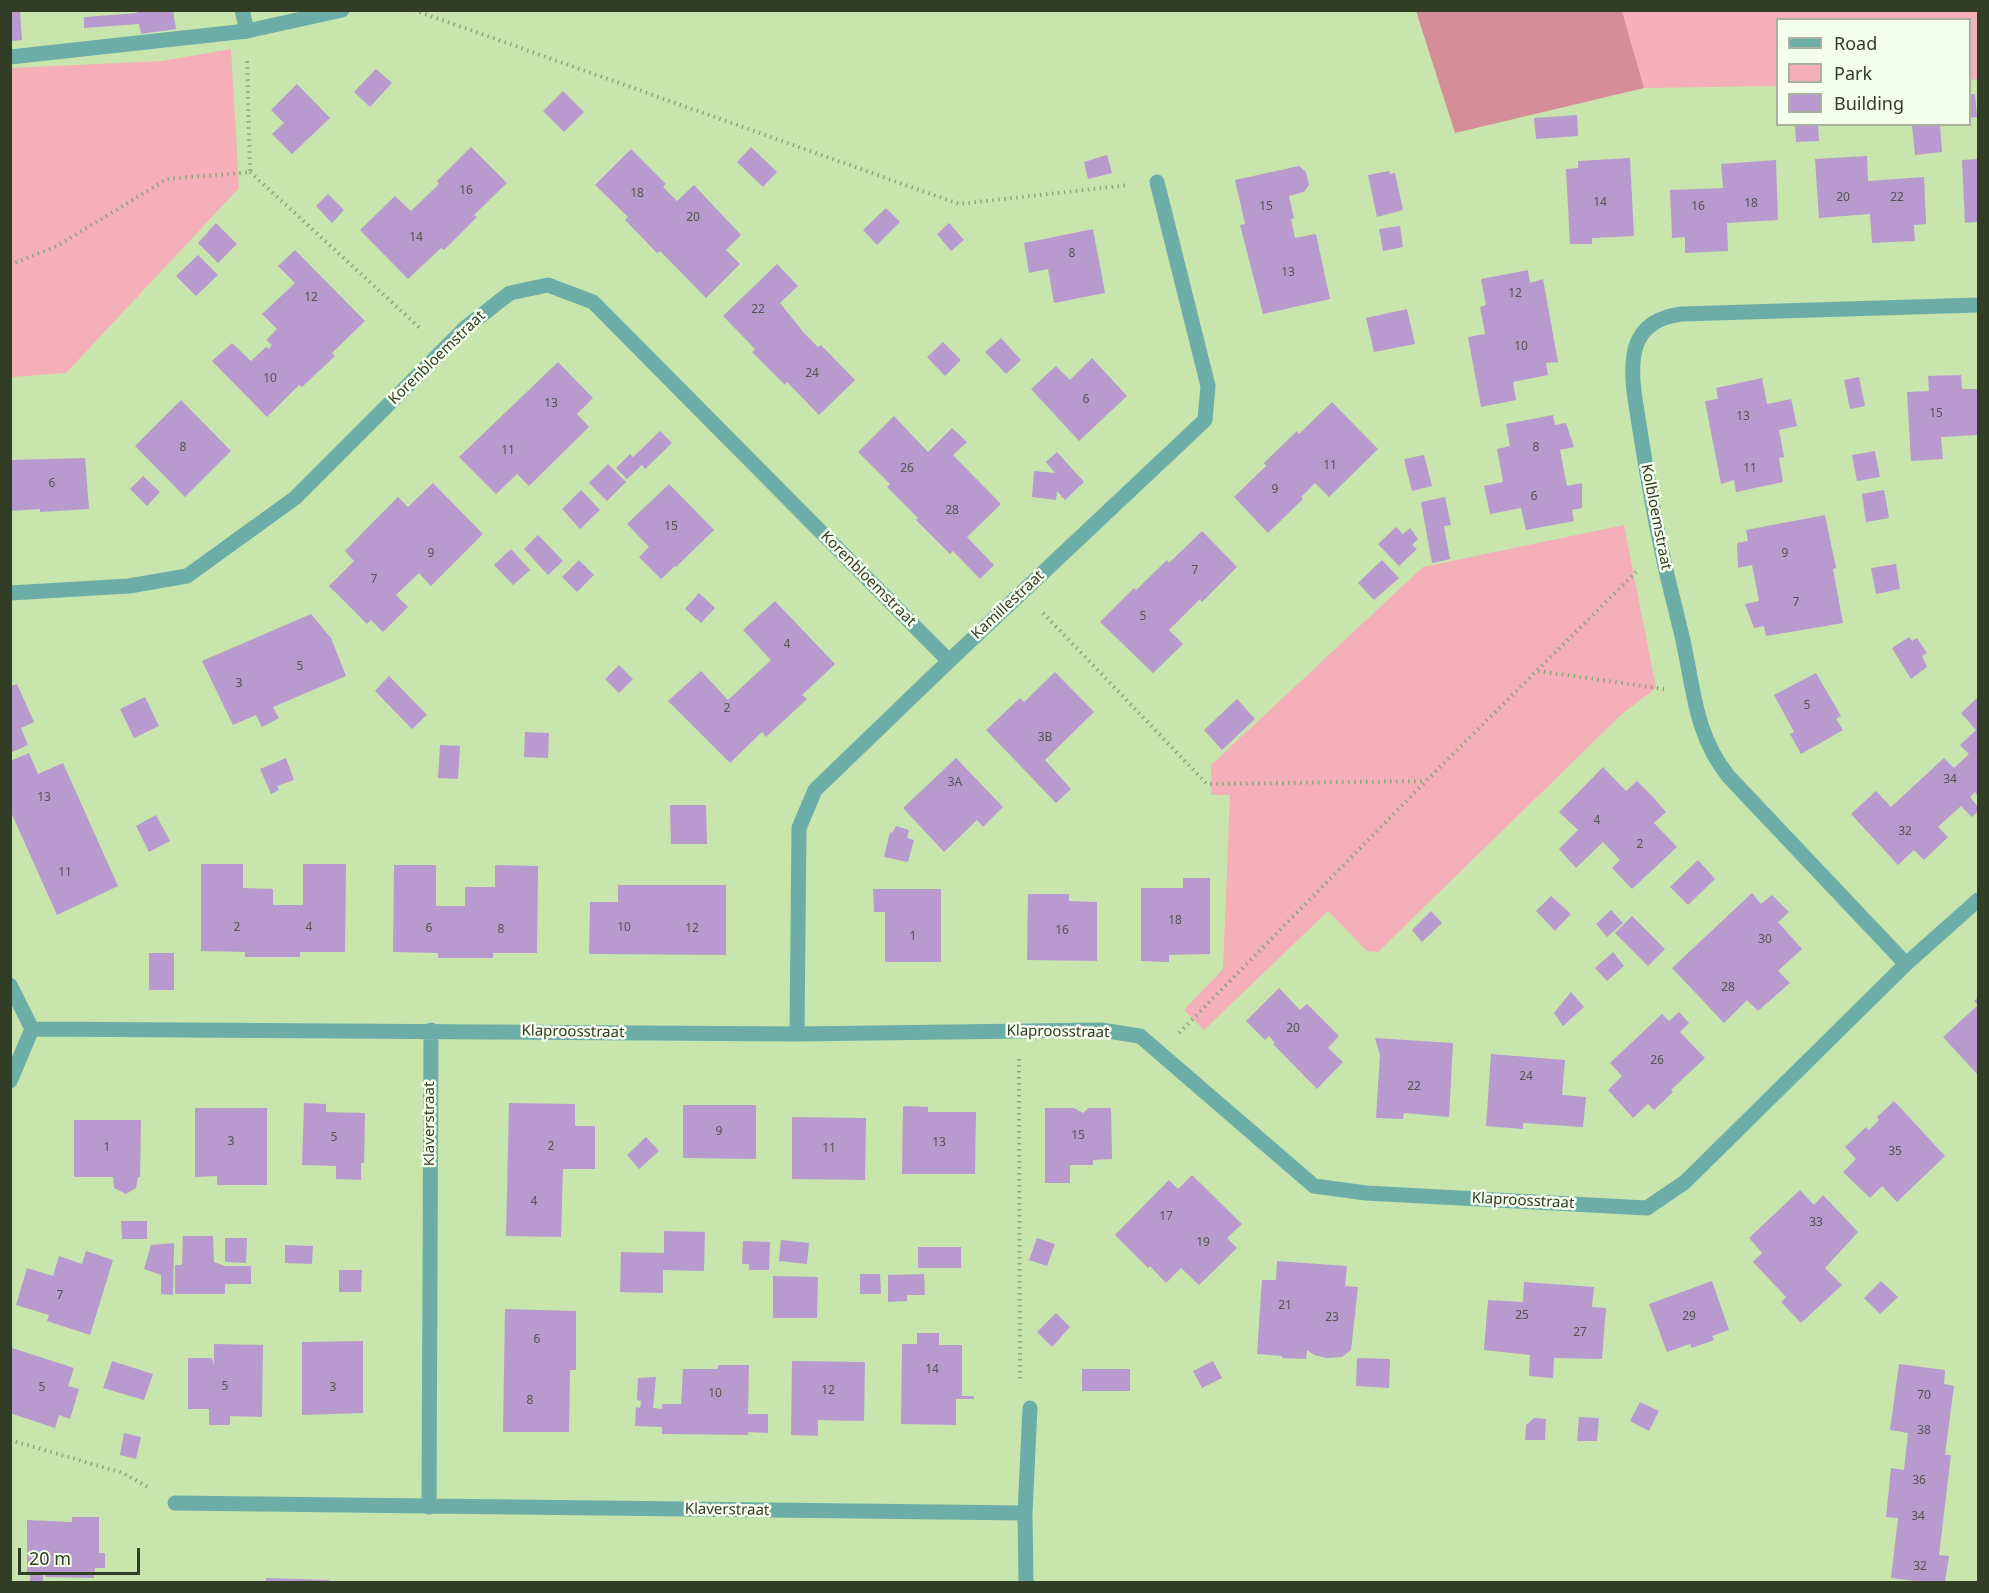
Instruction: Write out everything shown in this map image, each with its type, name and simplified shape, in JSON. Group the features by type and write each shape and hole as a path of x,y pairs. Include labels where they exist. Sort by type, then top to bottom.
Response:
{"street":[{"path":"242,10 247,31"},
{"path":"10,57 247,31 342,10"},
{"name":"Kamillestraat","path":"797,1034 800,828 815,790 949,660 1205,420 1209,386 1157,182"},
{"name":"Korenbloemstraat","path":"10,593 129,585 187,576 295,498 465,328 510,293 548,285 593,302 949,660"},
{"name":"Kolbloemstraat","path":"1906,964 1718,763 1702,732 1692,693 1683,639 1660,548 1632,376 1633,353 1640,337 1653,324 1666,316 1978,305"},
{"name":"Klaproosstraat","path":"32,1029 797,1034 1101,1030 1140,1036 1314,1186 1366,1193 1647,1208 1685,1182 1906,964 1978,900"},
{"path":"10,985 32,1029 10,1081"},
{"name":"Klaverstraat","path":"429,1507 430,1030"},
{"path":"1026,1582 1025,1513 1030,1408"},
{"name":"Klaverstraat","path":"175,1503 1025,1513"}],"path":[{"path":"414,10 959,204 1157,182"},
{"path":"247,31 250,172 443,349"},
{"path":"10,265 57,246 167,179 250,172"},
{"path":"1160,1053 1426,781 1660,548"},
{"path":"1023,591 1207,784 1426,781"},
{"path":"1537,671 1692,693"},
{"path":"1019,1031 1020,1381 1030,1408"},
{"path":"10,1440 123,1473 175,1503"}],"green space":[{"path":"1622,11 1978,11 1978,79 1971,80 1971,18 1776,18 1776,86 1644,88"},
{"path":"231,49 239,188 66,373 11,377 11,68 162,61"},
{"path":"1624,525 1656,688 1623,713 1378,952 1367,951 1328,911 1204,1030 1184,1010 1223,969 1230,795 1211,795 1211,765 1423,567"}],"shaded area":[{"path":"1416,11 1622,11 1644,88 1455,133"}],"building":[{"path":"10,10 20,10 22,40 10,41"},
{"path":"136,10 173,10 176,29 141,34 139,24 84,28 84,17 137,13"},
{"path":"376,69 392,83 370,107 354,92"},
{"path":"297,84 330,118 292,154 272,134 284,123 271,110"},
{"path":"563,91 584,112 564,132 543,111"},
{"path":"1971,94 1975,94 1977,117 1971,118"},
{"path":"1577,115 1578,136 1536,139 1534,118"},
{"path":"1795,126 1818,126 1819,141 1796,142"},
{"path":"1912,126 1940,126 1942,152 1915,155"},
{"path":"471,147 507,183 474,215 477,217 444,250 441,248 408,279 360,230 395,196 411,211 439,184 437,181"},
{"path":"751,147 777,172 763,187 737,162"},
{"path":"631,149 666,184 663,187 677,201 694,185 741,235 726,250 740,264 706,298 660,251 657,253 625,220 628,217 595,185"},
{"path":"1107,155 1112,173 1088,179 1084,162"},
{"path":"1867,156 1868,181 1924,177 1926,224 1914,225 1915,241 1872,243 1870,214 1819,218 1815,159"},
{"path":"1630,158 1634,236 1592,238 1592,244 1570,244 1566,169 1578,168 1578,161"},
{"path":"1978,159 1978,222 1965,223 1962,160"},
{"path":"1776,160 1778,220 1727,223 1728,251 1685,253 1685,237 1672,238 1670,190 1723,188 1721,164"},
{"path":"1299,166 1306,172 1309,185 1304,192 1289,196 1294,218 1291,219 1295,238 1316,234 1330,299 1263,314 1240,225 1245,224 1235,180"},
{"path":"1389,171 1390,174 1395,173 1403,210 1377,217 1368,175"},
{"path":"328,194 344,210 332,223 316,206"},
{"path":"886,208 900,222 877,245 863,230"},
{"path":"216,223 237,244 218,263 198,243"},
{"path":"949,223 964,240 951,251 937,234"},
{"path":"1400,226 1403,247 1383,251 1379,229"},
{"path":"1093,229 1105,293 1054,303 1048,269 1029,273 1024,243"},
{"path":"295,250 365,321 332,353 335,356 302,387 299,385 267,417 212,361 232,343 251,361 266,347 269,349 272,345 266,340 277,329 262,314 295,283 278,266"},
{"path":"198,255 218,275 196,296 176,276"},
{"path":"777,264 798,286 780,303 804,333 818,347 821,345 855,380 819,415 787,382 785,385 752,352 755,349 723,316"},
{"path":"1528,270 1530,283 1543,279 1558,362 1546,363 1548,375 1513,382 1516,400 1481,407 1468,337 1485,334 1480,307 1486,305 1481,279"},
{"path":"1407,309 1415,344 1374,352 1366,318"},
{"path":"1001,338 1021,360 1006,374 985,352"},
{"path":"943,342 961,360 945,376 927,357"},
{"path":"1092,358 1127,396 1079,441 1031,389 1056,366 1070,380"},
{"path":"558,362 593,398 577,414 589,427 529,486 517,474 496,494 459,457"},
{"path":"1961,375 1962,389 1978,389 1978,435 1941,437 1943,459 1911,461 1907,392 1929,391 1928,376"},
{"path":"1859,377 1865,406 1850,409 1844,380"},
{"path":"1762,378 1767,404 1791,399 1797,426 1779,430 1784,457 1779,458 1783,482 1736,492 1734,480 1721,484 1705,401 1718,399 1716,388"},
{"path":"181,400 231,451 185,497 135,446"},
{"path":"1332,402 1378,449 1329,497 1315,483 1301,497 1303,499 1268,533 1234,497 1297,431 1299,434"},
{"path":"1553,415 1555,425 1566,423 1574,447 1560,450 1567,486 1582,483 1582,508 1572,510 1574,521 1526,530 1521,508 1490,514 1484,486 1503,482 1497,449 1510,446 1506,424"},
{"path":"894,416 928,452 952,428 967,442 953,455 1001,504 967,537 994,565 980,579 953,551 950,554 916,520 918,518 887,487 890,484 858,452"},
{"path":"660,431 672,443 645,469 642,465 627,479 616,468 630,454 633,457"},
{"path":"1875,451 1880,477 1857,481 1852,455"},
{"path":"1057,452 1084,482 1065,500 1057,491 1056,500 1032,497 1034,471 1055,473 1046,462"},
{"path":"1424,455 1432,486 1412,491 1404,459"},
{"path":"85,458 89,509 10,511 10,460"},
{"path":"608,464 626,482 607,501 589,483"},
{"path":"143,476 160,492 147,506 130,489"},
{"path":"433,483 483,534 431,586 419,573 396,595 408,607 383,632 371,620 367,624 329,586 354,561 345,551 398,497 408,507"},
{"path":"669,484 714,530 661,579 639,557 649,547 627,524"},
{"path":"581,490 600,510 580,529 562,509"},
{"path":"1884,490 1889,518 1866,522 1862,494"},
{"path":"1445,497 1451,525 1444,526 1450,559 1432,563 1421,502"},
{"path":"1825,515 1836,568 1833,569 1843,623 1766,636 1764,626 1754,628 1745,604 1759,601 1752,565 1738,568 1737,543 1748,541 1746,530"},
{"path":"1396,527 1403,534 1410,528 1418,539 1412,545 1417,549 1399,566 1378,544"},
{"path":"1202,531 1237,567 1202,602 1200,599 1169,630 1183,644 1153,673 1100,622 1134,588 1136,590 1167,560 1169,563"},
{"path":"538,535 563,561 548,575 524,549"},
{"path":"511,549 530,570 513,585 494,565"},
{"path":"579,560 594,575 577,592 562,577"},
{"path":"1382,560 1399,578 1374,600 1358,583"},
{"path":"1896,564 1900,589 1876,594 1871,568"},
{"path":"699,593 715,608 701,623 685,609"},
{"path":"775,601 835,664 802,695 807,699 766,737 762,732 730,763 668,701 701,671 728,700 771,660 743,630"},
{"path":"311,614 331,638 346,676 273,707 279,718 262,727 256,715 233,725 202,661"},
{"path":"1909,637 1912,641 1917,638 1927,653 1922,656 1927,667 1911,679 1892,648"},
{"path":"619,665 633,679 619,693 605,679"},
{"path":"1055,672 1094,712 1045,760 1071,789 1056,803 986,730 1020,698 1024,702"},
{"path":"1816,673 1841,716 1836,719 1843,730 1801,754 1790,734 1794,732 1774,695"},
{"path":"389,676 427,715 412,729 375,691"},
{"path":"17,684 34,722 21,728 28,745 10,753 10,686"},
{"path":"145,697 159,726 134,738 120,709"},
{"path":"1978,697 1978,796 1975,792 1970,797 1978,807 1978,811 1972,817 1961,806 1938,827 1948,837 1924,860 1914,850 1898,865 1851,814 1876,791 1891,807 1944,758 1954,768 1969,754 1960,745 1976,730 1961,713"},
{"path":"1237,699 1255,719 1222,750 1204,730"},
{"path":"525,732 549,733 548,758 524,757"},
{"path":"440,745 460,746 458,779 438,778"},
{"path":"29,753 38,774 63,763 118,886 57,915 10,810 10,761"},
{"path":"286,758 294,780 277,786 279,790 271,794 260,769"},
{"path":"956,758 1003,807 983,827 977,820 944,852 903,808"},
{"path":"1603,767 1626,791 1637,781 1652,796 1666,812 1654,823 1677,847 1632,889 1612,868 1620,860 1603,842 1576,868 1559,849 1578,830 1559,812"},
{"path":"670,805 706,805 707,844 671,844"},
{"path":"156,815 170,841 149,852 136,826"},
{"path":"896,826 909,830 907,838 914,840 908,862 884,857 890,832 892,833"},
{"path":"1698,860 1715,879 1688,905 1670,887"},
{"path":"201,864 243,864 243,888 273,889 273,905 303,905 303,864 346,864 345,952 300,952 300,957 245,957 245,952 201,951"},
{"path":"394,865 436,865 436,906 465,906 465,887 495,887 495,865 538,866 537,953 493,953 493,958 438,958 438,953 393,952"},
{"path":"1183,878 1210,878 1210,954 1169,955 1169,962 1141,961 1141,888 1183,888"},
{"path":"618,885 726,885 726,955 589,954 590,902 618,902"},
{"path":"873,889 941,889 941,962 885,962 885,912 874,912"},
{"path":"1752,893 1761,904 1772,895 1789,912 1778,922 1802,949 1778,971 1790,983 1758,1011 1747,1000 1724,1023 1672,968"},
{"path":"1028,894 1069,894 1069,901 1097,902 1097,961 1027,960"},
{"path":"1551,896 1571,914 1555,931 1536,911"},
{"path":"1611,910 1623,923 1607,937 1596,924"},
{"path":"1431,911 1442,923 1422,942 1412,930"},
{"path":"1632,916 1665,949 1648,966 1615,933"},
{"path":"1613,952 1624,966 1607,981 1595,968"},
{"path":"149,953 174,953 174,990 149,990"},
{"path":"1279,988 1300,1010 1307,1004 1339,1036 1328,1048 1343,1062 1317,1089 1273,1044 1275,1043 1269,1036 1265,1040 1246,1021"},
{"path":"1571,992 1584,1007 1563,1026 1554,1013"},
{"path":"1978,1005 1978,1075 1943,1037"},
{"path":"1679,1012 1689,1023 1680,1032 1705,1058 1671,1090 1673,1092 1654,1110 1648,1104 1633,1118 1608,1090 1622,1076 1610,1063 1662,1014 1669,1021"},
{"path":"1375,1038 1453,1043 1449,1117 1404,1113 1403,1119 1376,1118 1380,1055"},
{"path":"1491,1054 1565,1060 1562,1095 1586,1097 1583,1127 1523,1123 1523,1129 1486,1126"},
{"path":"1894,1101 1945,1156 1897,1202 1882,1186 1870,1198 1843,1172 1856,1159 1845,1147 1866,1127 1869,1130 1879,1120 1877,1117"},
{"path":"304,1103 326,1104 326,1112 365,1113 364,1163 361,1163 361,1180 336,1179 336,1166 302,1165"},
{"path":"509,1103 575,1104 575,1126 595,1126 595,1169 563,1169 561,1237 506,1236"},
{"path":"683,1105 756,1105 756,1159 683,1158"},
{"path":"903,1106 928,1107 928,1112 976,1112 975,1174 902,1174"},
{"path":"195,1108 267,1108 267,1185 217,1185 217,1176 195,1177"},
{"path":"1045,1108 1074,1108 1083,1113 1088,1108 1111,1108 1112,1159 1093,1160 1093,1165 1070,1165 1070,1183 1045,1183"},
{"path":"792,1117 866,1118 865,1180 792,1179"},
{"path":"74,1120 141,1120 140,1177 138,1177 136,1188 126,1194 114,1188 113,1177 74,1177"},
{"path":"646,1137 659,1151 639,1169 627,1155"},
{"path":"1192,1175 1242,1224 1227,1238 1237,1248 1199,1285 1181,1268 1166,1283 1115,1235 1169,1180 1178,1189"},
{"path":"1800,1190 1814,1205 1823,1195 1858,1232 1825,1268 1842,1285 1801,1323 1781,1302 1786,1297 1753,1262 1762,1253 1749,1238"},
{"path":"121,1221 147,1221 147,1239 122,1239"},
{"path":"664,1231 705,1232 704,1271 663,1270 663,1293 620,1292 621,1252 664,1253"},
{"path":"183,1236 213,1236 214,1262 225,1266 251,1266 251,1284 225,1284 225,1294 175,1294 175,1265 182,1265"},
{"path":"225,1238 247,1238 246,1263 225,1262"},
{"path":"1037,1238 1055,1244 1047,1266 1029,1260"},
{"path":"781,1240 809,1243 807,1264 779,1261"},
{"path":"743,1241 770,1242 769,1270 749,1270 749,1264 742,1264"},
{"path":"174,1243 173,1295 161,1294 161,1275 144,1269 151,1245"},
{"path":"285,1245 313,1246 312,1264 285,1263"},
{"path":"918,1247 961,1247 961,1268 918,1268"},
{"path":"86,1251 113,1260 90,1335 47,1321 49,1315 16,1305 27,1268 53,1276 59,1256 82,1264"},
{"path":"1277,1261 1347,1266 1345,1286 1358,1287 1351,1350 1342,1357 1327,1358 1314,1355 1307,1350 1306,1359 1257,1354 1262,1280 1276,1280"},
{"path":"339,1270 362,1270 361,1292 339,1292"},
{"path":"860,1274 880,1274 881,1294 860,1294"},
{"path":"924,1274 925,1295 907,1295 907,1301 888,1302 888,1275"},
{"path":"773,1276 818,1277 817,1318 773,1318"},
{"path":"1712,1281 1729,1330 1712,1336 1714,1340 1692,1348 1690,1344 1667,1352 1649,1304"},
{"path":"1881,1281 1898,1297 1880,1314 1864,1298"},
{"path":"1524,1282 1594,1287 1592,1307 1606,1308 1602,1359 1554,1358 1553,1378 1529,1376 1530,1355 1484,1350 1488,1300 1523,1302"},
{"path":"505,1309 576,1311 576,1370 570,1370 569,1432 503,1432"},
{"path":"1056,1313 1070,1327 1052,1347 1037,1332"},
{"path":"917,1333 939,1333 939,1345 962,1345 962,1396 974,1396 974,1399 956,1399 956,1425 901,1424 902,1344 917,1344"},
{"path":"363,1341 363,1413 302,1415 302,1342"},
{"path":"214,1344 263,1345 262,1417 230,1416 230,1425 209,1425 209,1409 188,1409 188,1358 212,1358 214,1365"},
{"path":"12,1348 74,1368 68,1386 79,1389 70,1419 59,1415 55,1428 10,1413"},
{"path":"1357,1358 1390,1359 1389,1388 1356,1386"},
{"path":"112,1361 153,1374 144,1400 103,1388"},
{"path":"792,1361 865,1362 864,1421 818,1420 818,1436 791,1435"},
{"path":"1213,1361 1222,1378 1202,1388 1193,1371"},
{"path":"1899,1364 1945,1370 1944,1384 1954,1386 1945,1455 1951,1455 1939,1555 1949,1556 1945,1582 1891,1578 1898,1518 1886,1517 1891,1468 1904,1470 1908,1433 1890,1430"},
{"path":"718,1365 749,1365 748,1414 768,1414 768,1433 748,1432 748,1435 662,1434 662,1427 635,1426 636,1407 640,1408 641,1401 637,1400 638,1378 656,1377 653,1408 662,1409 662,1404 681,1404 683,1369 718,1369"},
{"path":"1082,1369 1130,1369 1130,1391 1082,1391"},
{"path":"1640,1402 1659,1411 1649,1431 1630,1421"},
{"path":"1579,1417 1599,1418 1597,1441 1577,1441"},
{"path":"1534,1418 1546,1419 1545,1440 1525,1440 1526,1425"},
{"path":"124,1433 141,1437 136,1459 120,1455"},
{"path":"72,1517 99,1517 99,1553 105,1553 105,1568 95,1568 94,1578 46,1577 43,1572 43,1582 30,1582 30,1572 27,1572 27,1520 72,1522"},
{"path":"266,1578 329,1580 329,1582 266,1582"}]}
